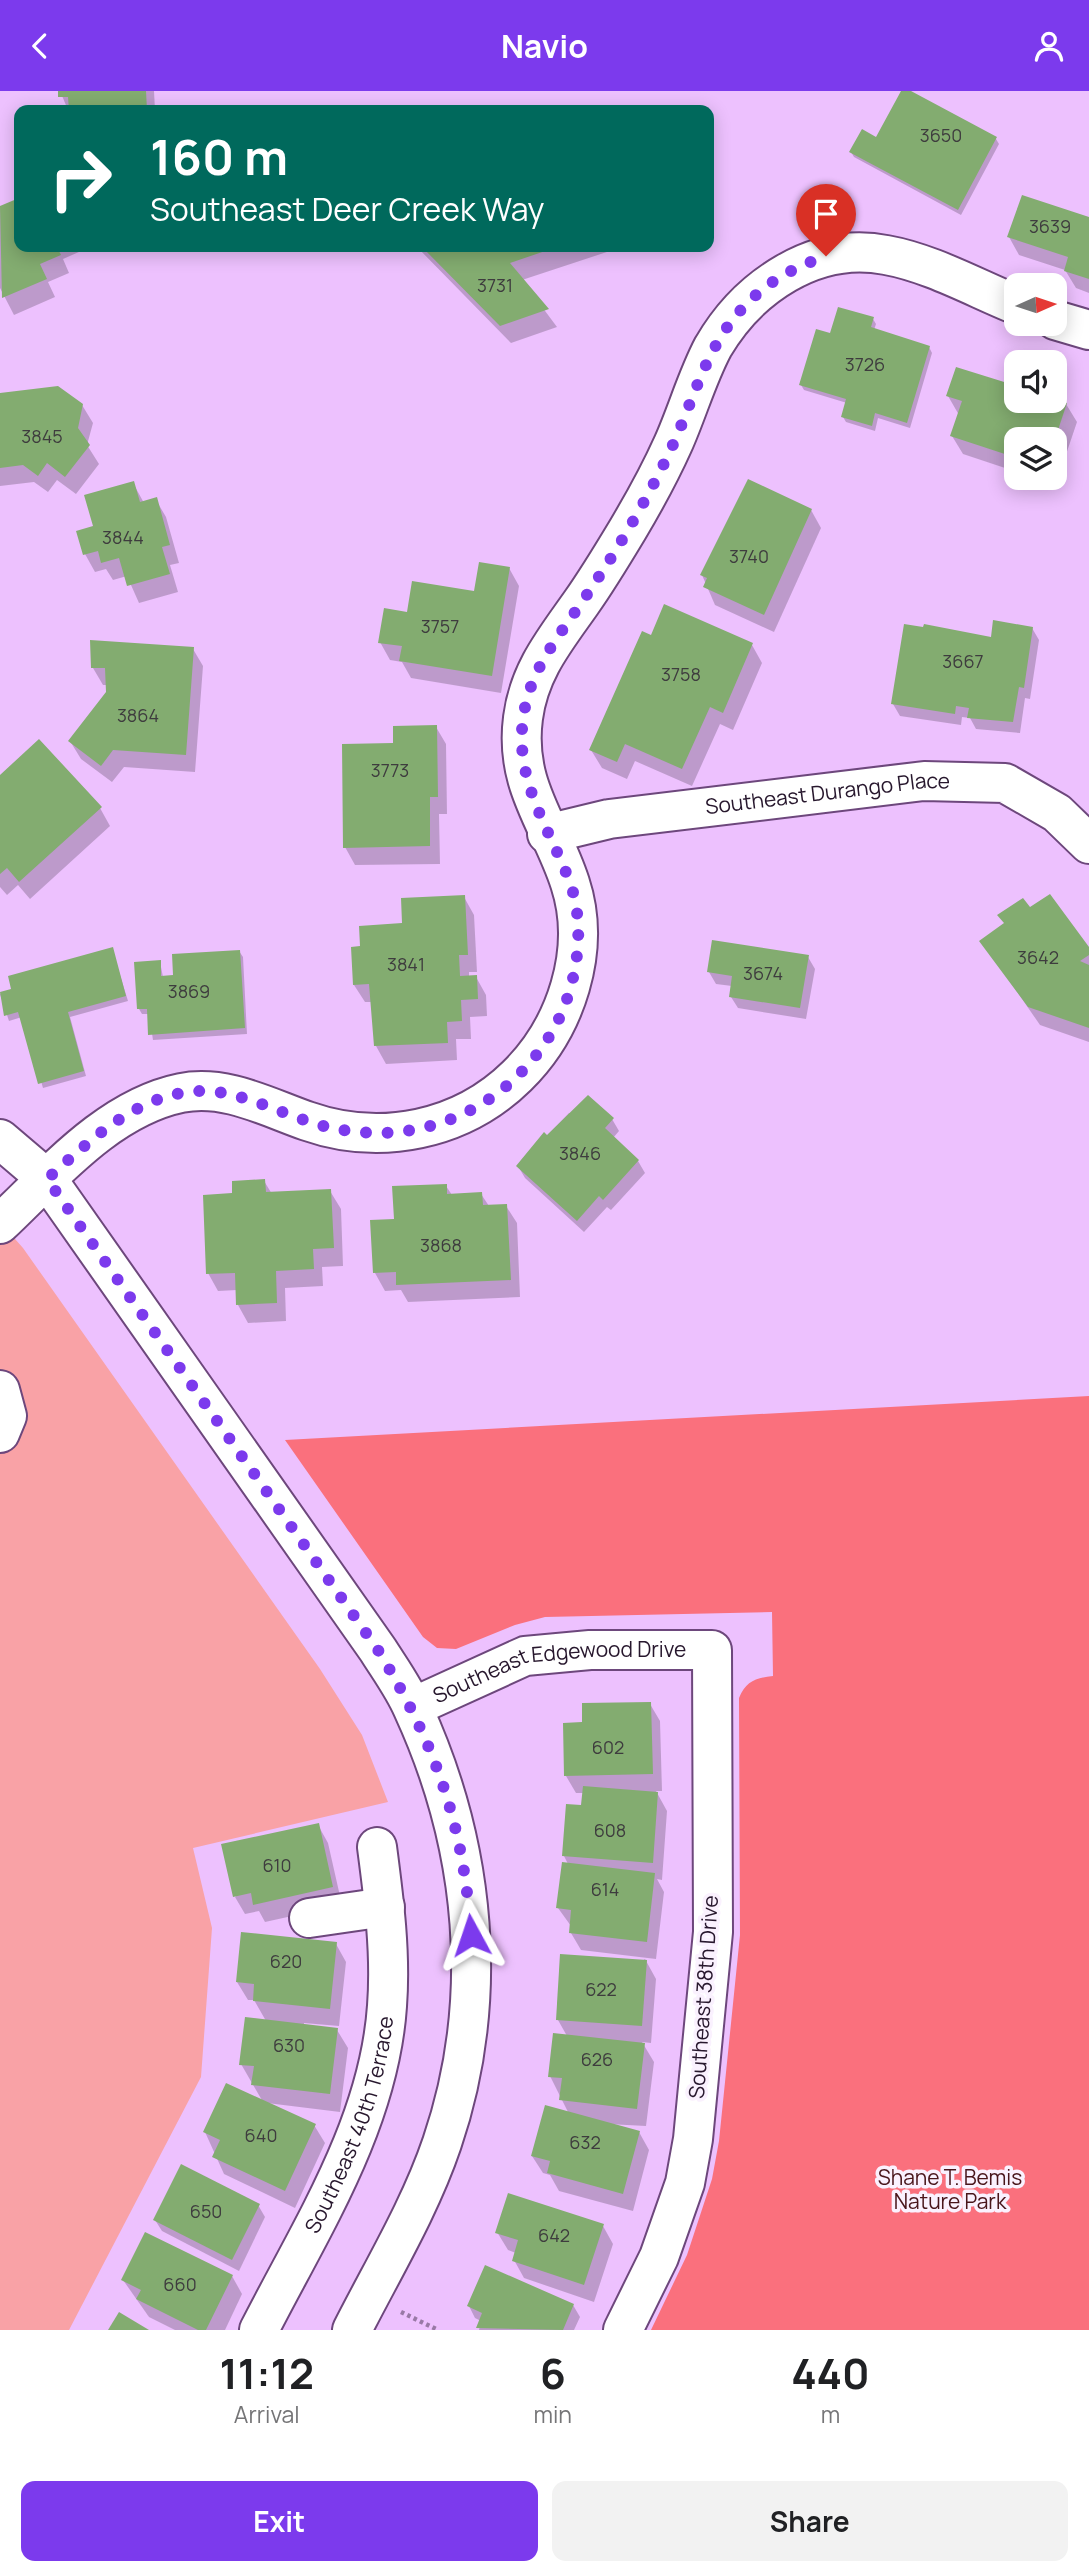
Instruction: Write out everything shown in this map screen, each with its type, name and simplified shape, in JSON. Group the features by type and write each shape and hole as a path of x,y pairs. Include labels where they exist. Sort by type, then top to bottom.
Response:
{"street":[{"path":"0,1224 115,1120 151,1102 185,1092 218,1092 255,1100 312,1123 350,1131 384,1133 424,1129 464,1116 520,1074 549,1037 567,1000 575,967 578,921 570,883 528,789 522,755 523,721 530,684 546,651 629,528 671,449 713,347 740,311 768,284 792,268 826,256 852,252 887,255 1004,300"},
{"path":"1068,324 1089,330"},
{"name":"Southeast Durango Place","path":"548,834 608,819 938,782 1005,783 1058,813 1089,843"},
{"path":"0,1139 47,1179 370,1638 413,1707 440,1775 458,1838 471,1935 469,2014 456,2096 426,2183 352,2330"},
{"path":"0,1390 8,1416 0,1433"},
{"name":"Southeast Edgewood Drive","path":"413,1707 525,1657 538,1654 590,1650 712,1650"},
{"name":"Southeast 38th Drive","path":"623,2330 660,2257 685,2182 692,2139 713,1932 712,1650"},
{"name":"Southeast 40th Terrace","path":"259,2330 348,2155 363,2118 379,2063 387,2008 389,1959 377,1847"},
{"path":"309,1918 385,1907"}],"shaded area":[{"path":"0,1222 23,1248 320,1669 362,1735 388,1802 193,1848 212,1928 201,2077 69,2330 0,2330"}],"green space":[{"name":"Shane T. Bemis Nature Park","path":"1089,1396 1089,2330 651,2330 687,2255 712,2179 719,2141 740,1935 739,1698 752,1681 773,1676 772,1612 545,1617 515,1625 456,1649 437,1648 423,1637 285,1440"}],"building":[{"path":"58,91 146,91 147,105 69,105 68,97 58,97"},
{"path":"901,91 911,91 997,137 958,210 849,152 862,129 876,137"},
{"path":"1022,195 1089,217 1089,279 1064,271 1068,257 1007,237"},
{"path":"14,200 14,252 60,252 61,255 40,264 47,279 2,298 0,206"},
{"path":"427,252 542,252 510,263 549,309 500,326"},
{"path":"838,307 874,317 871,327 930,346 907,423 875,413 872,426 841,417 846,399 799,385 816,329 830,333"},
{"path":"956,367 1004,382 1004,413 1064,413 1059,427 1004,427 1004,454 950,436 962,401 946,396"},
{"path":"58,386 83,404 78,428 90,445 65,477 47,463 38,476 23,465 0,468 0,393"},
{"path":"748,479 812,509 764,615 703,587 707,578 700,575"},
{"path":"134,481 140,502 157,497 170,545 162,547 170,574 127,586 119,558 101,563 98,551 83,555 76,531 93,526 84,495"},
{"path":"479,562 510,567 492,676 399,661 402,646 378,643 384,608 407,612 412,581 474,591"},
{"path":"664,604 753,643 723,713 710,707 682,769 625,744 617,762 589,750 642,631 651,635"},
{"path":"993,620 1033,627 1024,688 1019,687 1013,722 967,718 969,708 956,706 955,714 891,704 904,624 923,627 924,624 991,637"},
{"path":"90,640 194,647 186,755 113,750 101,766 68,741 106,692 105,668 91,668"},
{"path":"437,725 438,797 430,797 430,846 343,848 342,744 393,743 393,726"},
{"path":"39,739 102,807 19,882 7,868 0,874 0,775"},
{"path":"1050,894 1089,947 1089,955 1080,961 1089,965 1089,1028 1028,1007 979,941 1004,923 997,915 1023,898 1030,907"},
{"path":"465,895 468,955 459,955 460,976 477,975 478,999 461,1000 462,1021 447,1022 448,1043 374,1046 369,984 353,985 351,947 360,946 359,926 402,923 401,898"},
{"path":"712,940 809,955 800,1008 729,997 732,976 707,972"},
{"path":"113,947 126,996 68,1012 84,1071 38,1084 18,1012 4,1016 0,992 11,989 8,976"},
{"path":"240,950 245,1028 148,1035 147,1009 137,1009 134,962 161,960 161,976 173,975 172,954"},
{"path":"588,1095 614,1118 605,1128 639,1160 603,1200 599,1196 577,1221 516,1166 544,1132 547,1135"},
{"path":"265,1179 266,1192 331,1189 334,1248 313,1249 314,1269 276,1271 277,1303 236,1305 235,1273 206,1274 203,1195 232,1193 232,1181"},
{"path":"447,1184 447,1194 482,1192 483,1205 507,1204 511,1280 396,1285 396,1272 373,1273 370,1220 394,1219 392,1186"},
{"path":"651,1702 653,1774 564,1776 563,1723 582,1722 582,1703"},
{"path":"583,1786 658,1792 653,1863 562,1856 566,1804 581,1805"},
{"path":"319,1823 333,1887 253,1905 251,1893 233,1897 221,1844"},
{"path":"562,1862 655,1873 647,1942 569,1933 571,1910 556,1908"},
{"path":"241,1932 337,1942 330,2009 253,2001 254,1984 236,1982"},
{"path":"560,1954 647,1960 642,2026 556,2020"},
{"path":"245,2017 338,2028 330,2094 251,2085 254,2066 239,2065"},
{"path":"553,2033 645,2043 637,2109 559,2100 562,2078 548,2077"},
{"path":"226,2083 316,2124 285,2191 212,2157 220,2140 203,2132"},
{"path":"545,2105 640,2131 623,2194 547,2173 550,2161 531,2156"},
{"path":"181,2164 260,2204 232,2260 153,2220"},
{"path":"508,2193 604,2224 584,2285 512,2261 518,2240 495,2233"},
{"path":"145,2232 233,2275 206,2330 198,2330 136,2299 141,2290 121,2280"},
{"path":"485,2265 574,2304 563,2330 476,2328 482,2313 467,2306"},
{"path":"119,2312 149,2330 108,2330"}],"route":[{"path":"471,1935 465,1873 456,1827 440,1775 413,1707 378,1650 47,1179 115,1120 151,1102 185,1092 218,1092 255,1100 312,1123 350,1131 384,1133 424,1129 464,1116 520,1074 549,1037 567,1000 575,967 578,921 570,883 528,789 522,738 530,684 546,651 629,528 671,449 713,347 740,311 768,284 792,268 826,256"}]}
